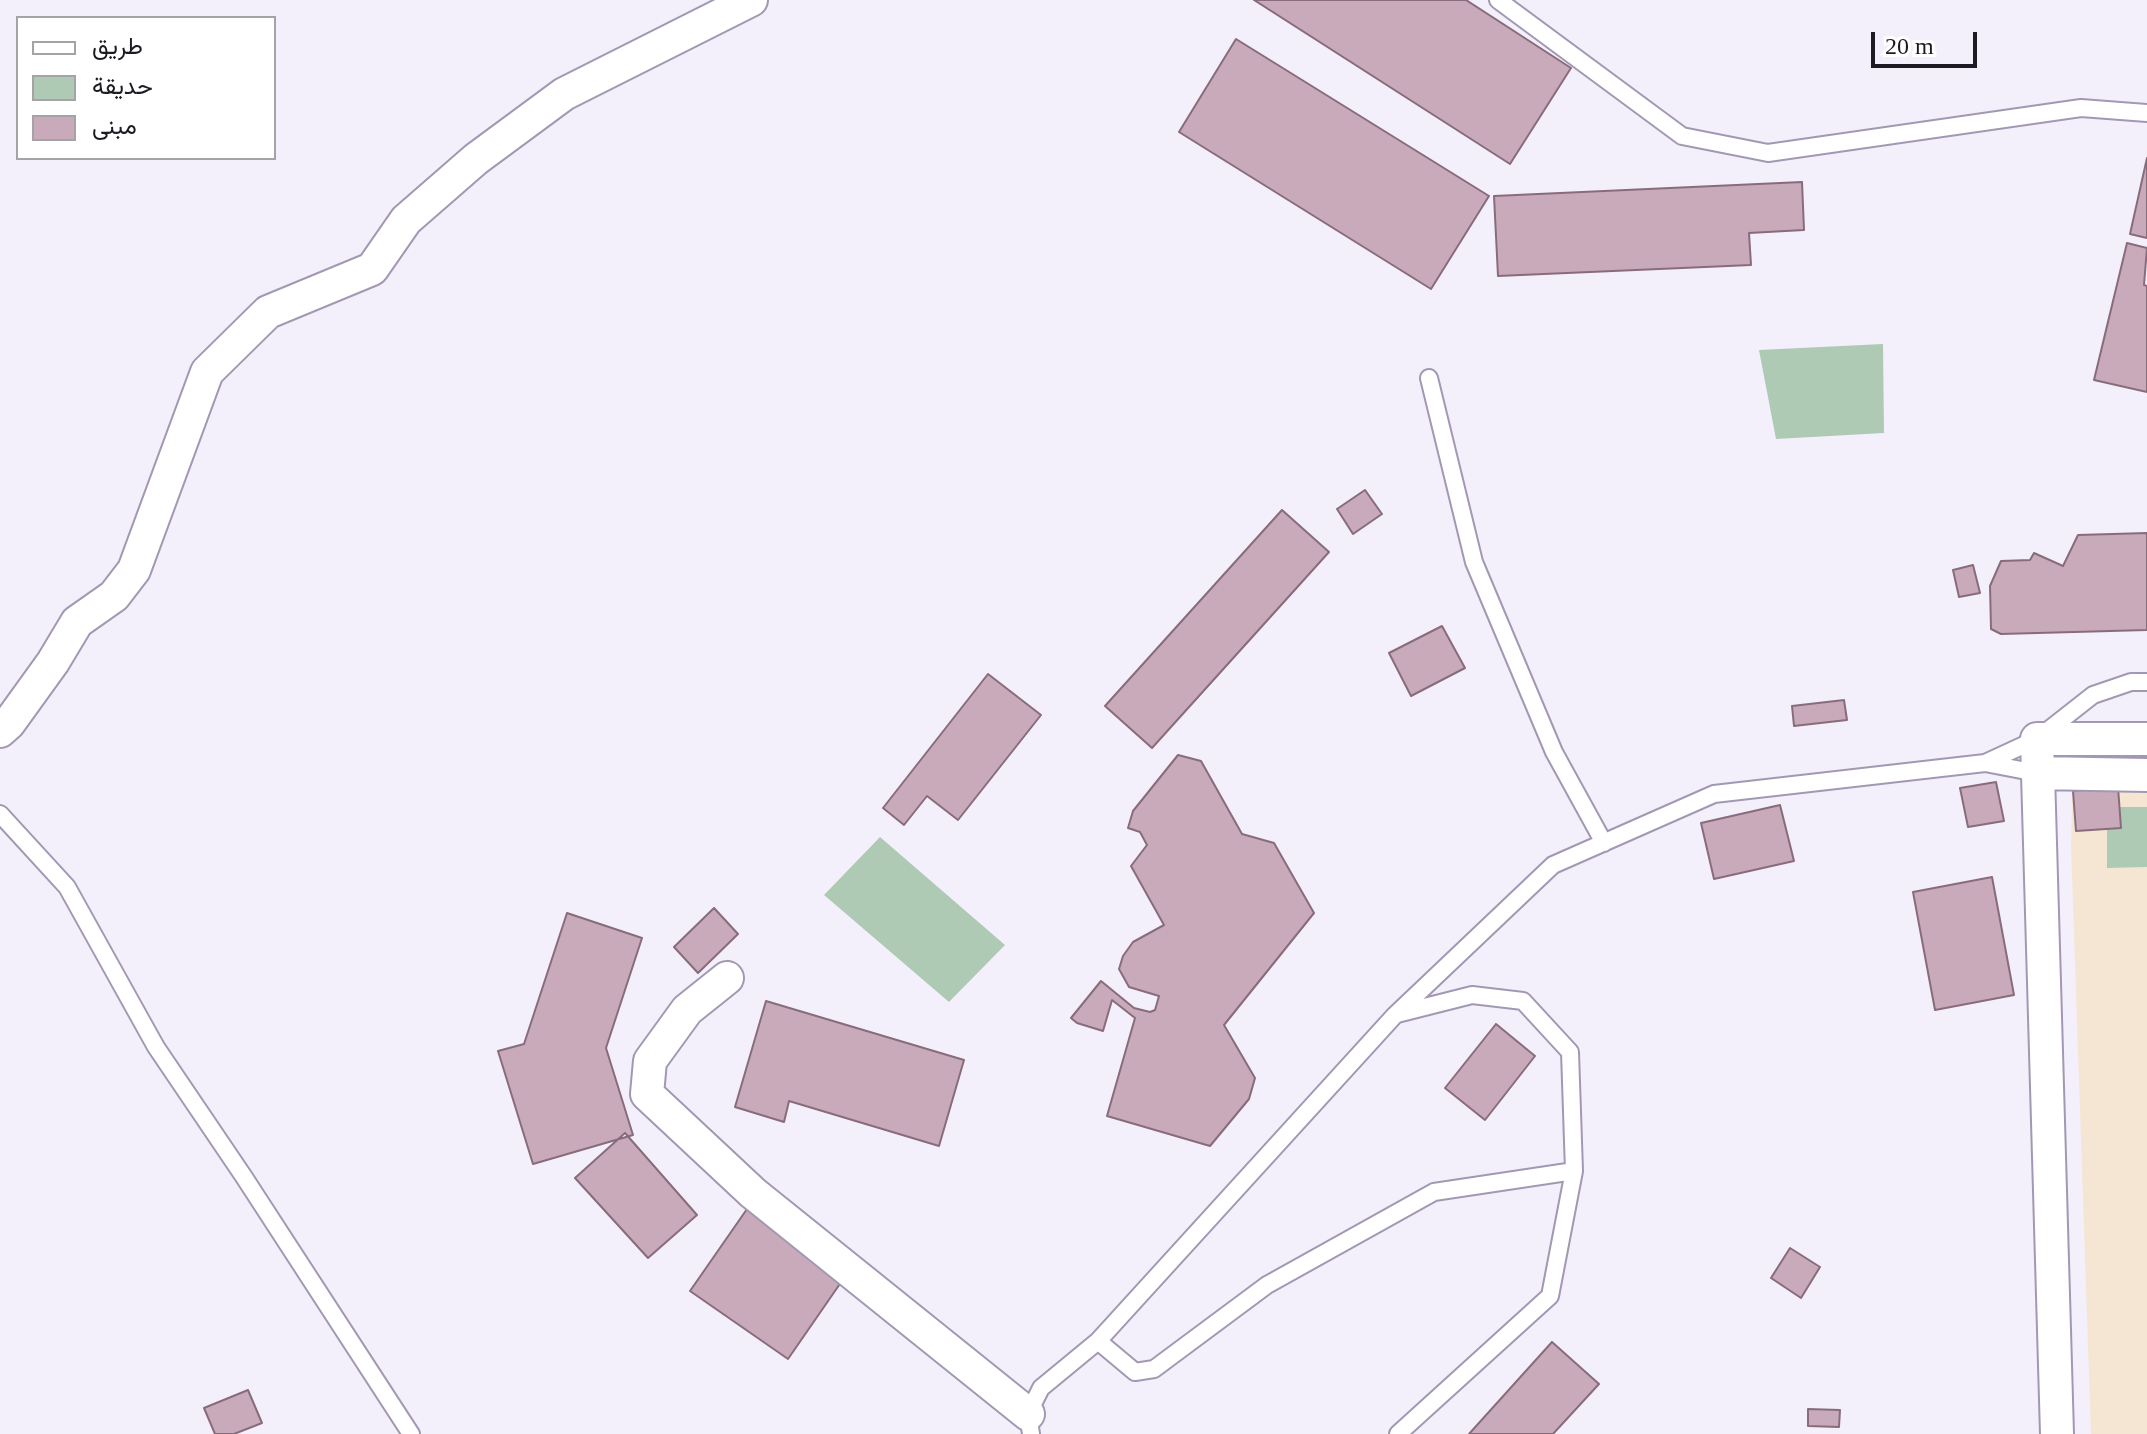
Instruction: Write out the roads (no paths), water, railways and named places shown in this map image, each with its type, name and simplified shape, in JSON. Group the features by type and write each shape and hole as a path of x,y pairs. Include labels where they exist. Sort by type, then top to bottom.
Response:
{"street":[{"path":"0,731 53,662 77,622 114,596 134,570 207,372 268,312 372,269 406,220 476,159 564,94 751,0"},
{"path":"2057,1434 2037,739 2147,739"},
{"path":"2037,773 2147,775"},
{"path":"727,978 687,1010 650,1061 647,1094 753,1193 1030,1424"}],"lane":[{"path":"1498,0 1682,136 1768,153 2081,108 2147,113"},
{"path":"1429,378 1474,562 1554,752 1604,843"},
{"path":"1985,763 2037,739 2093,695 2131,682 2147,682"},
{"path":"1030,1424 1041,1388 1098,1341 1395,1015 1553,865 1714,794 1985,763 2037,773"},
{"path":"0,814 67,887 156,1047 411,1434"},
{"path":"1395,1015 1472,995 1523,1001 1570,1052 1574,1171 1550,1296 1398,1434"},
{"path":"1098,1341 1135,1372 1154,1369 1267,1285 1434,1192 1574,1171"}]}
